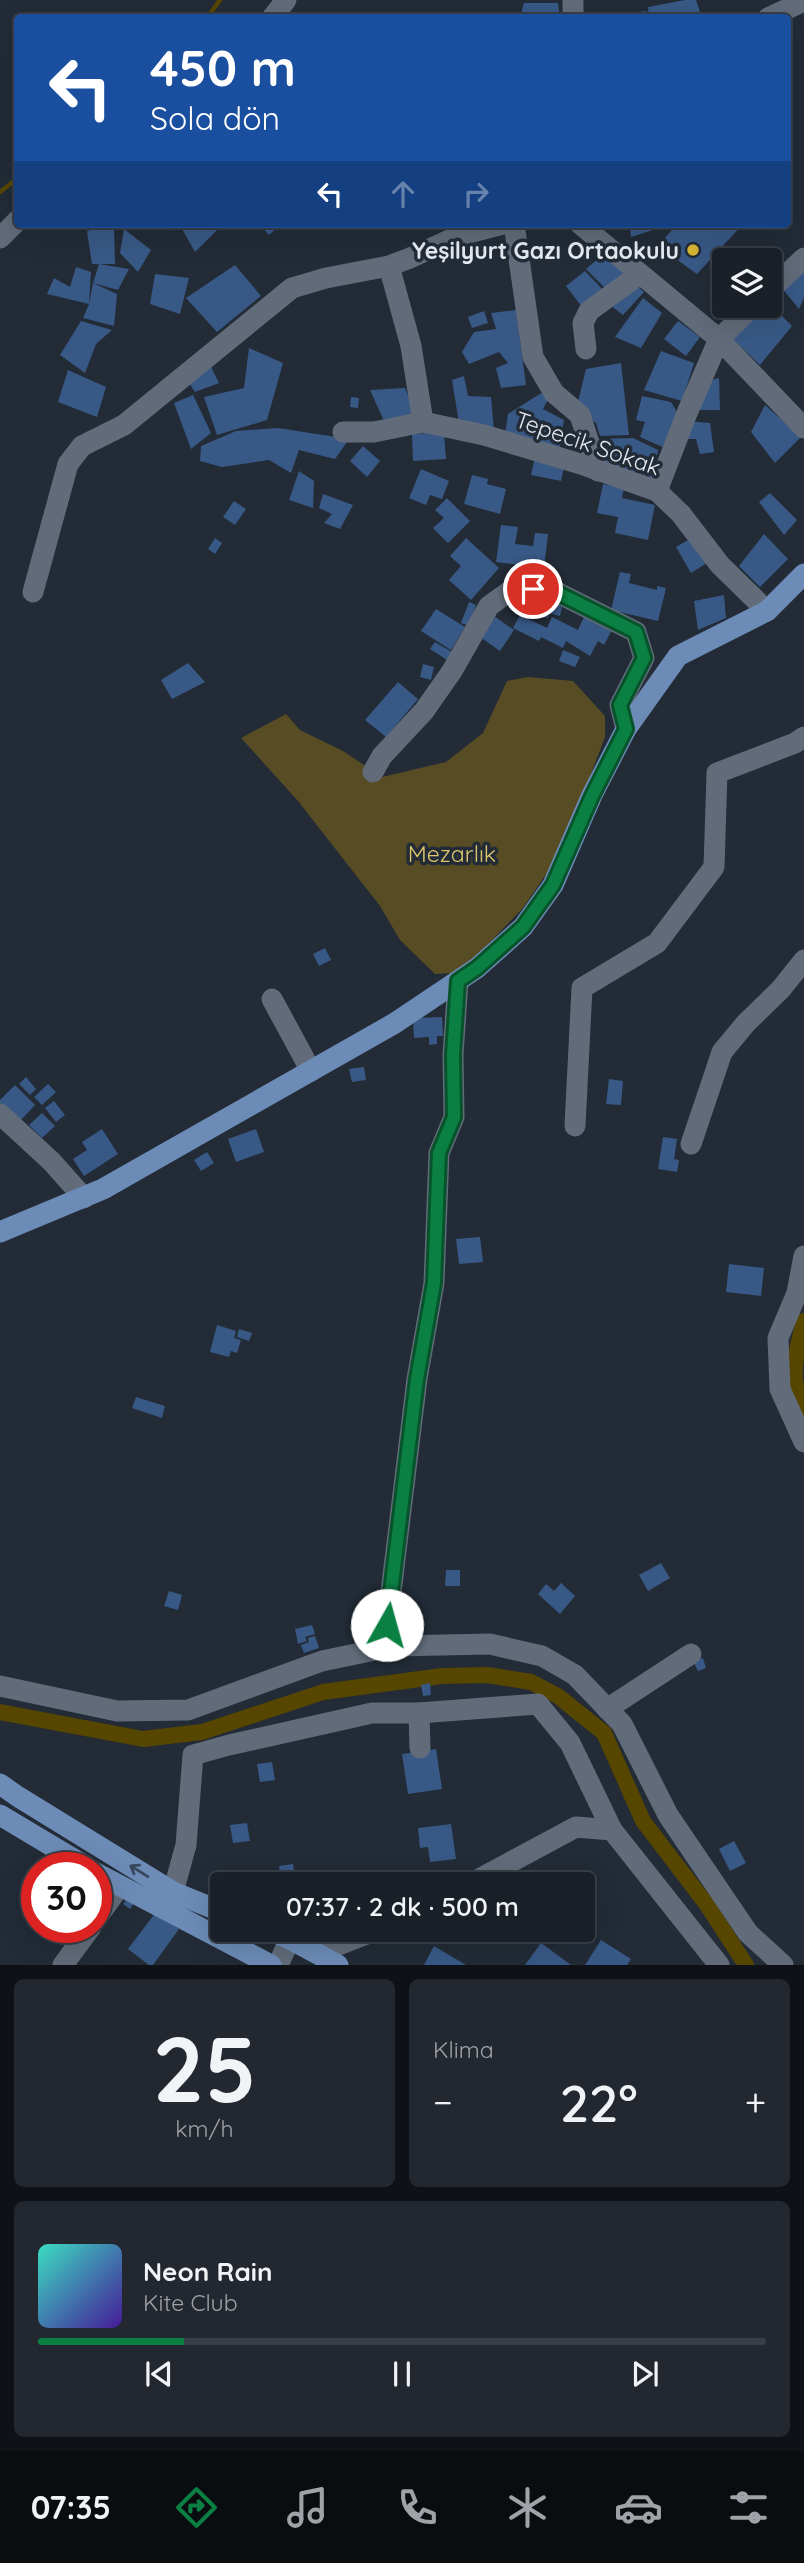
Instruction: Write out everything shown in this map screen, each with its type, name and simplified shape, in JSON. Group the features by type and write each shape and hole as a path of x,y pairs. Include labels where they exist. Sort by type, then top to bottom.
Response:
{"main road":[{"path":"0,1232 84,1198 395,1023 477,968 523,927 553,885 592,796 626,729 678,656 767,611 804,574"},
{"path":"0,1784 173,1892 210,1907"},
{"path":"0,1815 62,1852"},
{"path":"112,1883 271,1965"},
{"path":"296,1942 338,1965"}],"street":[{"path":"275,14 286,0"},
{"path":"776,14 804,1"},
{"path":"0,238 14,224"},
{"path":"33,593 68,464 82,446 124,425 292,288 388,265 460,235 487,228"},
{"path":"515,228 533,357 554,393 580,415 598,471"},
{"path":"585,228 719,339 804,428"},
{"path":"782,279 804,258"},
{"path":"388,265 411,346 423,422"},
{"path":"586,349 583,323 589,311 640,274"},
{"path":"657,491 719,339 741,318"},
{"name":"Tepecik Sokak","path":"343,432 373,432 423,422 484,435 657,491 681,514 720,565 767,611"},
{"path":"373,772 382,756 424,711 452,671 489,606 513,588 552,590 636,632 644,658 620,705 626,729"},
{"path":"575,1126 582,988 657,943 715,867 717,773 795,743 804,737"},
{"path":"691,1144 722,1052 746,1023 781,989 804,960"},
{"path":"394,1646 383,1636 387,1625 417,1379 434,1283 439,1153 454,1117 453,1055 458,981"},
{"path":"272,999 312,1071"},
{"path":"0,1114 52,1162 84,1198"},
{"path":"804,1256 797,1293 778,1338 780,1389 804,1442"},
{"path":"0,1686 117,1711 188,1710 323,1661 394,1646 491,1644 542,1656 575,1675 622,1724 668,1815 748,1933 783,1964"},
{"path":"607,1709 691,1654"},
{"path":"173,1892 186,1845 193,1755 372,1713 419,1713 538,1704 570,1743 612,1830 719,1965"},
{"path":"419,1713 420,1748"},
{"path":"492,1872 576,1827 612,1830"},
{"path":"112,1897 119,1887"},
{"path":"278,1965 289,1942"},
{"path":"318,1953 346,1942"},
{"path":"63,1965 79,1943"}],"green space":[{"name":"Mezarlık","path":"528,677 573,681 605,716 605,737 562,851 523,908 472,961 452,973 435,974 400,940 380,906 298,801 241,738 286,714 300,730 343,751 382,777 446,762 483,733 507,681"}],"building":[{"path":"696,0 701,14 649,14 648,7"},
{"path":"524,3 558,3 559,14 521,14"},
{"path":"646,11 646,14 623,14"},
{"path":"114,228 115,264 92,264 87,231"},
{"path":"182,228 219,228 195,252"},
{"path":"263,228 277,228 269,235"},
{"path":"630,228 660,228 631,237"},
{"path":"674,228 739,228 721,248 712,248 712,258 697,274 658,246"},
{"path":"124,229 151,250 138,272 120,253"},
{"path":"605,253 626,274 606,289 586,269"},
{"path":"99,264 129,269 118,290 93,283"},
{"path":"235,265 261,296 217,332 186,298"},
{"path":"76,267 91,272 89,304 47,294 54,278 70,287"},
{"path":"804,268 804,298 799,309 782,286"},
{"path":"585,271 604,291 582,307 566,286"},
{"path":"155,274 189,278 180,314 150,304"},
{"path":"627,277 644,292 623,315 601,298"},
{"path":"93,283 117,294 114,326 83,318"},
{"path":"643,298 662,313 641,348 615,337"},
{"path":"516,310 526,385 501,388 496,368 508,363 499,352 469,364 462,352 474,332 496,329 491,313"},
{"path":"484,311 488,323 472,328 468,317"},
{"path":"782,316 792,326 760,365 730,336 747,318"},
{"path":"81,321 112,330 96,344 85,373 60,355"},
{"path":"678,321 700,337 686,356 664,339"},
{"path":"249,348 283,363 267,420 217,435 204,397 244,388"},
{"path":"661,351 694,363 682,401 644,390"},
{"path":"205,355 219,383 195,392 180,369"},
{"path":"621,363 629,435 600,436 596,423 576,410 586,369"},
{"path":"68,370 106,387 97,417 58,402"},
{"path":"464,376 468,396 491,397 494,430 459,423 452,380"},
{"path":"719,378 720,410 698,410 702,382"},
{"path":"405,388 416,414 384,421 370,390"},
{"path":"543,392 550,395 543,409 564,420 559,452 505,435 508,414"},
{"path":"193,395 211,433 191,449 174,403"},
{"path":"642,396 671,402 677,412 665,448 640,437 645,422 636,420"},
{"path":"351,397 359,398 358,408 350,407"},
{"path":"765,405 801,437 775,463 751,432"},
{"path":"687,421 710,423 714,452 700,454 696,439 683,439"},
{"path":"278,428 349,439 335,459 299,450 291,473 269,460 222,467 200,461 201,446 236,431"},
{"path":"444,432 446,459 413,461 412,434"},
{"path":"633,438 658,450 653,478 601,463 596,439"},
{"path":"363,446 380,461 367,477 350,461"},
{"path":"535,456 565,462 561,481 531,475"},
{"path":"421,469 449,481 442,499 430,495 426,505 409,498"},
{"path":"299,471 314,481 313,508 289,500"},
{"path":"472,475 488,479 487,484 506,489 500,514 464,504"},
{"path":"603,484 624,488 622,498 655,505 648,540 615,533 618,517 597,513"},
{"path":"770,493 797,520 784,535 759,502"},
{"path":"323,494 353,505 340,529 324,523 332,514 319,508"},
{"path":"447,498 470,521 448,543 433,528 444,518 435,510"},
{"path":"234,501 246,509 235,525 223,517"},
{"path":"501,525 518,527 515,544 533,546 535,533 548,534 544,568 496,562"},
{"path":"764,534 788,559 760,587 739,566"},
{"path":"695,536 710,561 691,573 676,547"},
{"path":"215,538 222,543 215,554 208,549"},
{"path":"466,538 499,568 471,600 449,580 461,566 450,556"},
{"path":"620,572 631,574 629,583 657,590 657,586 666,588 658,621 611,610"},
{"path":"524,591 565,593 560,616 549,613 548,618 519,612"},
{"path":"724,595 726,618 698,630 694,601"},
{"path":"469,602 476,605 469,626 461,623"},
{"path":"590,604 618,618 604,645 598,641 590,656 566,641 563,648 541,637 539,641 513,628 520,615 547,628 552,617 578,630"},
{"path":"436,609 465,627 451,650 421,631"},
{"path":"494,616 514,630 500,651 480,637"},
{"path":"435,642 452,652 447,660 430,649"},
{"path":"563,650 580,657 575,667 559,661"},
{"path":"188,663 205,682 172,699 161,680"},
{"path":"423,664 434,667 431,680 420,677"},
{"path":"398,682 418,699 386,737 365,720"},
{"path":"325,948 331,960 319,966 313,954"},
{"path":"442,1017 443,1036 437,1036 437,1044 429,1045 429,1037 414,1038 413,1018"},
{"path":"364,1067 366,1080 352,1082 349,1069"},
{"path":"26,1077 36,1089 30,1095 19,1084"},
{"path":"609,1079 623,1081 621,1105 606,1104"},
{"path":"48,1084 56,1092 42,1105 34,1097"},
{"path":"15,1085 35,1105 19,1122 0,1104 0,1100"},
{"path":"54,1101 65,1115 56,1122 45,1108"},
{"path":"42,1113 55,1126 42,1138 29,1125"},
{"path":"102,1129 118,1154 84,1176 73,1159 87,1150 82,1142"},
{"path":"256,1129 264,1152 236,1162 228,1139"},
{"path":"663,1137 677,1139 674,1159 679,1160 677,1172 658,1169"},
{"path":"207,1152 214,1163 201,1171 194,1160"},
{"path":"480,1237 483,1262 459,1264 456,1239"},
{"path":"729,1264 764,1268 761,1296 726,1292"},
{"path":"217,1325 236,1331 234,1338 241,1340 237,1353 231,1351 229,1357 210,1352"},
{"path":"239,1329 252,1333 249,1341 237,1337"},
{"path":"136,1397 165,1406 162,1418 132,1408"},
{"path":"661,1563 670,1578 648,1591 639,1575"},
{"path":"446,1570 460,1570 460,1586 445,1586"},
{"path":"561,1583 575,1596 560,1614 538,1594 546,1584 554,1591"},
{"path":"169,1591 182,1595 178,1610 164,1606"},
{"path":"312,1625 315,1634 305,1637 307,1641 298,1644 295,1629"},
{"path":"315,1636 319,1648 304,1653 301,1645 309,1642 308,1638"},
{"path":"703,1658 706,1668 698,1671 693,1661"},
{"path":"430,1683 431,1695 423,1696 421,1685"},
{"path":"436,1749 442,1789 408,1794 402,1754"},
{"path":"272,1762 275,1780 260,1782 257,1764"},
{"path":"247,1823 250,1841 233,1843 230,1825"},
{"path":"451,1824 456,1859 430,1862 428,1847 420,1848 418,1828"},
{"path":"734,1841 746,1863 730,1871 719,1849"},
{"path":"293,1864 294,1872 280,1872 279,1866"},
{"path":"131,1894 137,1899 130,1909 123,1904"},
{"path":"156,1912 179,1929 153,1965 149,1965 128,1949"},
{"path":"601,1940 631,1959 627,1965 585,1965"},
{"path":"541,1943 571,1965 525,1965"},
{"path":"434,1946 466,1965 424,1965"}],"waterway":[{"path":"210,14 220,0"},
{"path":"0,192 14,181"},
{"path":"804,1321 795,1366 796,1388 804,1410"},
{"path":"0,1712 143,1739 202,1732 323,1692 442,1676 487,1675 531,1682 558,1696 604,1733 643,1821 707,1905 746,1965"}],"place":[{"name":"Yeşilyurt Gazı Ortaokulu","path":"693,250"}],"route":[{"path":"387,1625 417,1379 434,1283 439,1153 454,1117 453,1055 458,981 477,968 523,927 553,885 592,796 626,729 620,705 644,658 636,632 552,590 533,589"}]}
